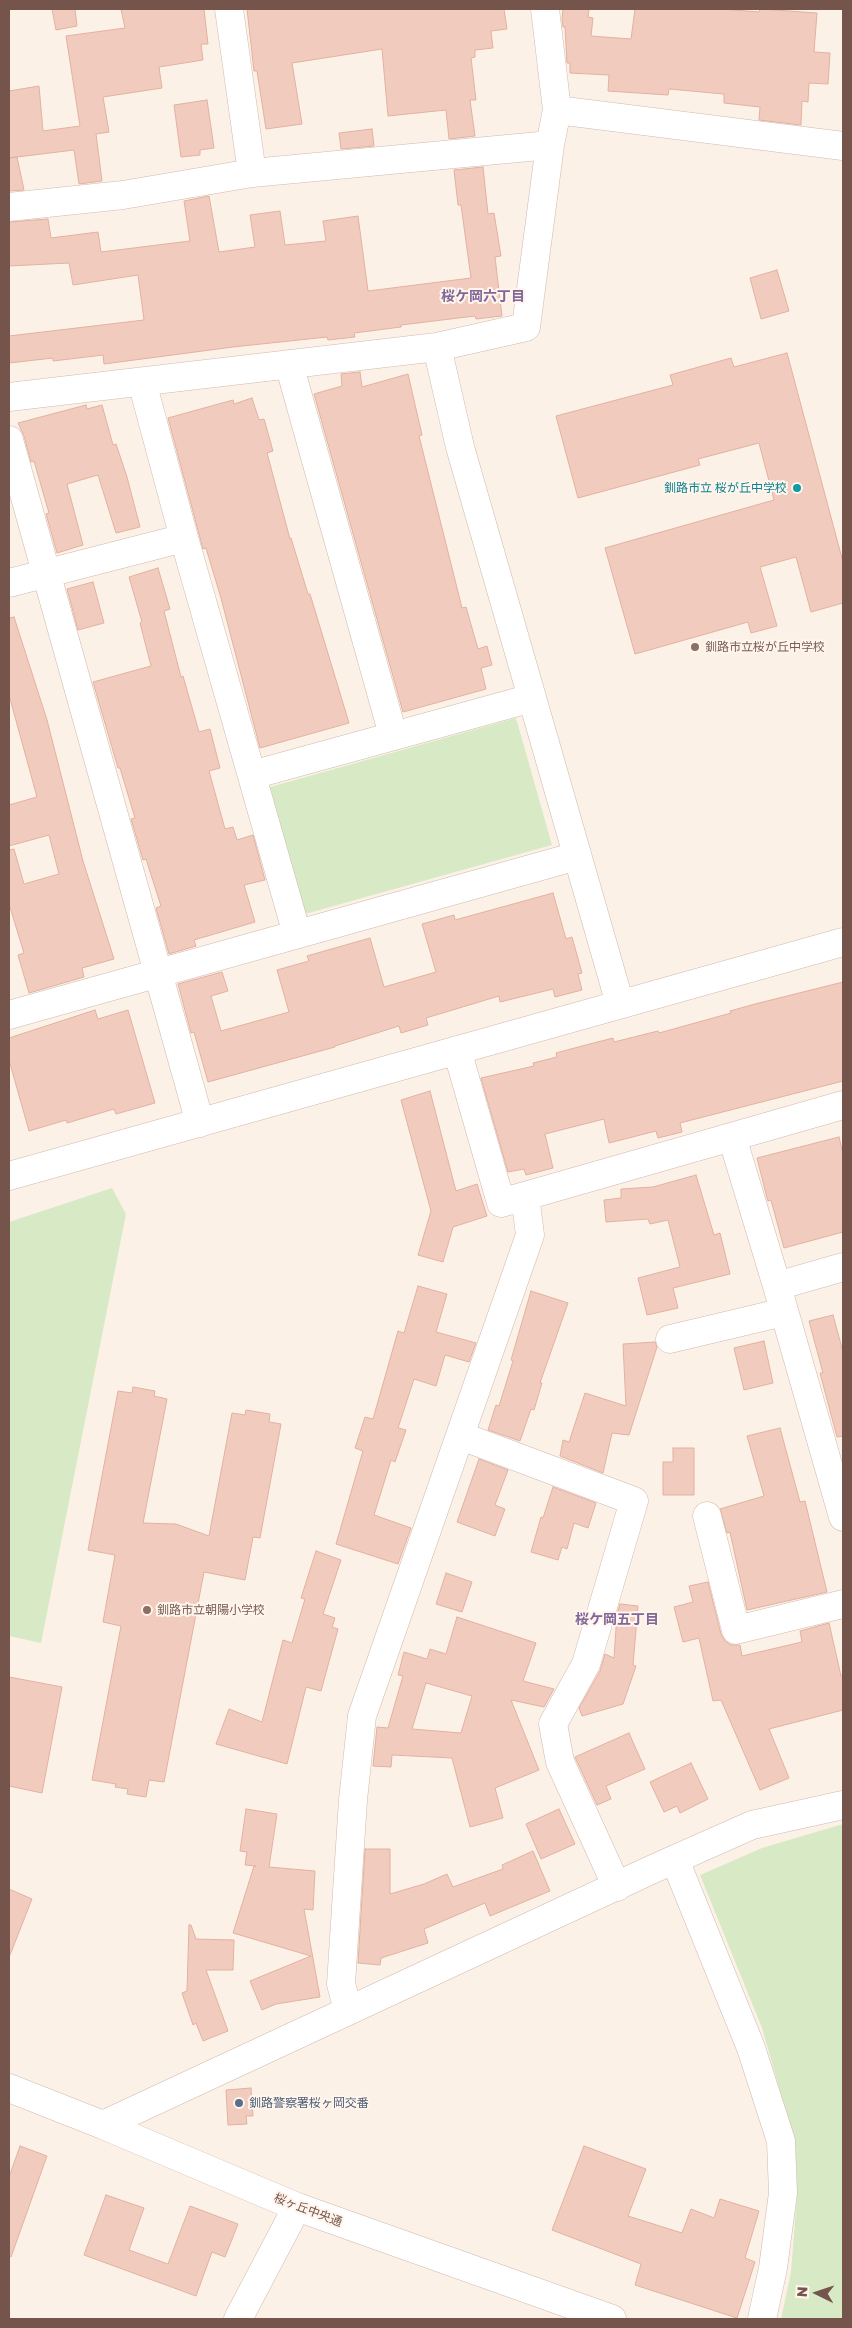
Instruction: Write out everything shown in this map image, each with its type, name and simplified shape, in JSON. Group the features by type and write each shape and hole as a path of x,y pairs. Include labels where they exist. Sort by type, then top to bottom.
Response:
{"street":[{"path":"229,9 252,173"},
{"path":"9,397 437,346 526,327 550,145 557,110 545,9"},
{"path":"557,110 843,146"},
{"path":"9,207 123,194 252,173 550,145"},
{"path":"437,346 460,447 620,1004"},
{"path":"289,364 393,736"},
{"path":"142,382 184,538 297,934"},
{"path":"9,440 156,973 200,1123"},
{"path":"9,583 184,538"},
{"path":"252,774 532,698"},
{"path":"10,1009 156,973 578,856"},
{"path":"9,1176 293,1098 843,942"},
{"path":"458,1050 501,1203 843,1105"},
{"path":"732,1137 777,1286 843,1518"},
{"path":"348,2010 341,1984 362,1716 530,1235 525,1196"},
{"path":"777,1286 843,1267"},
{"path":"670,1339 784,1312"},
{"path":"460,1436 634,1501 586,1664 553,1724 560,1762 617,1887"},
{"path":"707,1516 736,1630 843,1604"},
{"path":"103,2125 348,2010 752,1825 843,1805"},
{"path":"675,1860 751,2048 780,2141 783,2193 773,2268 762,2319"},
{"name":"桜ヶ丘中央通","path":"9,2088 103,2125 297,2207 612,2319"},
{"path":"238,2319 297,2207"}],"green space":[{"path":"516,718 552,845 305,914 270,787"},
{"path":"112,1188 126,1214 41,1643 9,1636 9,1222"},
{"path":"843,1824 843,2319 781,2319 791,2272 797,2195 793,2136 762,2028 700,1875 762,1848"}],"building":[{"path":"52,9 75,9 77,26 56,30"},
{"path":"121,9 204,9 208,44 201,44 203,60 159,67 162,88 103,97 109,132 96,134 102,181 79,184 74,150 9,158 9,91 39,86 43,131 80,126 66,36 125,28"},
{"path":"247,9 504,9 507,29 491,31 493,48 475,50 475,57 471,58 476,100 470,100 475,136 449,139 446,110 388,116 382,49 292,63 302,124 266,129 257,71 254,71"},
{"path":"563,9 589,9 588,17 593,18 591,36 631,39 635,9 722,9 759,12 760,9 817,13 814,52 830,53 828,84 809,83 808,102 802,101 801,125 759,120 760,107 724,103 724,94 669,89 668,95 608,91 609,75 570,73 570,63 567,63 565,27 563,27 562,20"},
{"path":"207,100 214,148 200,150 200,155 181,157 174,105"},
{"path":"372,129 374,146 341,149 339,133"},
{"path":"17,157 24,190 9,191 9,158"},
{"path":"483,167 488,214 494,213 501,256 495,257 502,316 476,319 475,316 401,325 401,327 354,333 355,337 328,340 327,337 233,347 104,364 103,355 53,361 53,358 9,363 9,336 144,320 138,275 73,285 69,263 9,266 9,222 48,219 51,238 98,232 101,252 190,241 184,201 209,196 219,252 255,247 250,215 280,211 285,245 326,241 323,221 358,216 368,291 471,278 454,170"},
{"path":"777,270 789,311 761,319 750,278"},
{"name":"釧路市立 桜が丘中学校","path":"787,353 843,562 843,603 811,612 796,557 760,567 777,626 751,633 748,622 635,654 605,548 774,500 759,443 698,459 700,465 578,498 556,416 673,385 670,375 731,358 734,367"},
{"path":"360,372 362,387 408,374 422,435 419,436 462,608 466,607 478,649 487,646 492,665 481,668 486,689 403,712 314,394 342,386 341,374"},
{"path":"252,398 259,420 264,419 273,451 267,453 290,539 308,594 310,594 349,723 260,748 221,598 206,548 203,549 168,418 233,400 234,404"},
{"path":"86,405 87,409 102,405 113,445 116,444 127,477 140,527 116,533 98,475 67,484 83,545 57,553 46,514 49,513 34,461 31,462 24,436 18,423"},
{"path":"158,568 170,609 164,611 181,677 183,676 199,732 210,729 220,768 209,771 225,829 233,827 237,840 253,835 265,880 244,885 255,922 194,940 196,946 169,954 156,908 161,906 146,859 143,860 131,819 135,818 93,682 151,666 140,623 142,622 129,577"},
{"path":"93,582 104,623 78,630 67,589"},
{"path":"14,617 47,720 83,861 114,959 82,968 84,977 29,993 18,955 24,953 9,904 9,850 14,849 24,884 59,874 49,835 9,846 9,805 37,797 9,695 9,618"},
{"path":"553,893 566,939 572,937 582,973 578,974 582,990 555,997 553,989 500,1002 499,996 426,1018 428,1025 401,1033 399,1026 335,1047 208,1082 194,1032 191,1033 178,984 222,972 228,991 211,996 221,1031 289,1012 277,970 309,961 307,956 370,938 384,987 436,972 422,924 454,915 455,920"},
{"path":"843,982 843,1081 680,1123 682,1132 658,1138 656,1131 609,1143 604,1119 545,1134 553,1168 526,1175 524,1169 508,1172 481,1078 534,1066 533,1063 557,1057 556,1053 582,1046 613,1038 614,1042 658,1031 659,1033 731,1013 730,1011 755,1004"},
{"path":"95,1010 98,1019 128,1010 155,1103 116,1114 114,1109 67,1123 66,1120 29,1131 9,1060 9,1038"},
{"path":"430,1091 456,1191 477,1184 487,1216 453,1227 443,1262 418,1255 431,1211 401,1100"},
{"path":"839,1137 843,1154 843,1232 784,1248 771,1200 768,1201 767,1198 757,1158"},
{"path":"696,1175 714,1235 720,1233 730,1274 673,1288 678,1308 647,1315 638,1278 680,1267 668,1220 650,1224 648,1219 606,1222 604,1200 621,1198 621,1189 653,1187"},
{"path":"418,1286 447,1294 436,1332 476,1343 469,1362 445,1355 436,1386 414,1379 398,1428 406,1430 395,1462 391,1460 374,1515 411,1528 398,1564 336,1544 363,1451 355,1448 365,1417 373,1419 398,1331 404,1333"},
{"path":"531,1291 568,1303 540,1383 542,1383 534,1410 531,1409 520,1441 488,1430 496,1405 499,1406 513,1361 511,1360"},
{"path":"833,1315 843,1352 843,1436 837,1437 820,1373 823,1373 809,1321"},
{"path":"764,1341 773,1383 744,1390 734,1348"},
{"path":"655,1342 657,1347 629,1435 612,1433 603,1473 560,1456 563,1440 569,1442 585,1393 626,1406 623,1344"},
{"path":"133,1387 155,1391 154,1396 167,1399 143,1523 176,1524 209,1536 232,1413 245,1415 246,1410 270,1414 269,1422 281,1424 260,1538 253,1537 245,1580 204,1572 164,1782 149,1780 146,1797 127,1794 128,1789 115,1787 116,1784 92,1780 121,1626 103,1622 115,1555 88,1550 118,1391 132,1393"},
{"path":"780,1428 800,1502 805,1501 827,1592 747,1610 730,1532 727,1533 720,1509 764,1496 747,1436"},
{"path":"673,1448 694,1448 694,1495 663,1495 663,1462 673,1462"},
{"path":"479,1459 508,1470 495,1505 505,1509 495,1536 457,1522"},
{"path":"553,1487 596,1503 588,1528 574,1523 567,1549 562,1547 558,1560 531,1552 541,1517 543,1518"},
{"path":"316,1551 341,1560 323,1614 335,1618 332,1627 338,1629 321,1691 306,1687 287,1764 216,1744 229,1709 262,1722 283,1640 292,1643 305,1599 301,1598"},
{"path":"446,1573 472,1582 462,1612 436,1604"},
{"path":"708,1582 721,1634 725,1641 731,1645 740,1645 742,1656 802,1642 800,1631 829,1623 841,1676 843,1675 843,1710 769,1729 789,1778 760,1790 721,1700 713,1701 699,1638 683,1642 674,1607 693,1602 689,1586"},
{"path":"620,1604 638,1606 633,1665 636,1666 623,1704 582,1716 579,1708 600,1671 605,1654 614,1658 617,1614"},
{"path":"457,1617 536,1643 523,1681 554,1689 544,1707 511,1700 539,1770 495,1788 503,1818 470,1827 452,1758 392,1755 391,1767 373,1766 377,1727 388,1728 403,1676 398,1675 404,1652 427,1659 430,1649 446,1654","holes":["426,1683 472,1696 461,1733 412,1729"]},
{"path":"9,1677 62,1687 42,1793 9,1786"},
{"path":"629,1733 645,1769 606,1786 611,1799 597,1805 575,1757"},
{"path":"691,1763 708,1799 680,1813 677,1806 664,1812 650,1782"},
{"path":"246,1809 277,1814 269,1867 315,1871 313,1910 304,1909 320,1997 276,2004 262,2010 250,1981 311,1956 233,1933 254,1866 256,1866 245,1865 247,1852 240,1851"},
{"path":"559,1809 575,1844 541,1859 526,1824"},
{"path":"365,1849 390,1849 390,1894 424,1884 447,1874 453,1887 503,1869 502,1865 533,1851 550,1891 490,1916 485,1903 424,1929 428,1943 381,1958 380,1965 358,1963"},
{"path":"9,1889 32,1899 10,1955 9,1955"},
{"path":"189,1925 191,1925 196,1939 234,1940 233,1970 206,1970 228,2031 203,2041 196,2023 193,2025 182,1993 187,1991"},
{"name":"釧路警察署桜ヶ岡交番","path":"251,2088 253,2116 246,2116 247,2124 228,2125 226,2090"},
{"path":"20,2146 47,2156 11,2257 9,2256 9,2177"},
{"path":"584,2146 646,2169 628,2216 682,2233 691,2209 714,2218 720,2199 759,2211 745,2258 755,2262 737,2318 635,2285 641,2264 552,2230"},
{"path":"106,2195 144,2208 129,2250 168,2264 190,2206 238,2224 225,2257 212,2252 196,2296 84,2255"}],"place":[{"name":"釧路市立 桜が丘中学校","path":"797,488"},
{"name":"釧路市立桜が丘中学校","path":"695,647"},
{"name":"釧路市立朝陽小学校","path":"147,1610"},
{"name":"釧路警察署桜ヶ岡交番","path":"239,2103"}],"district":[{"name":"桜ケ岡六丁目","path":"483,297"},
{"name":"桜ケ岡五丁目","path":"617,1620"}]}
